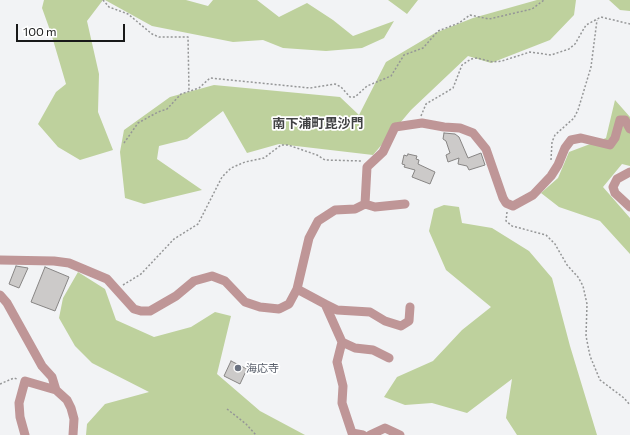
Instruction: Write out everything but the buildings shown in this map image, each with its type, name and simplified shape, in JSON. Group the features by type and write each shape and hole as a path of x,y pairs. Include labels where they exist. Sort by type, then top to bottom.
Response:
{"street":[{"path":"365,204 366,169 383,152 394,128 418,122 469,130 477,136 486,149 503,198 509,205 517,205 533,195 555,172 565,148 574,138 581,138 610,145 615,138 620,120 626,120 630,130"},
{"path":"630,172 617,179 612,187 615,193 630,207"},
{"path":"0,260 54,261 69,263 107,279 134,309 141,312 153,309 176,296 194,281 208,276 215,276 226,281 245,302 271,309 286,306 292,300 297,289 309,238 318,222 335,210 355,209 365,204 375,208 405,204"},
{"path":"297,289 337,310 370,312 385,321 401,326 409,321 410,307"},
{"path":"0,295 7,303 42,366 52,377 56,390"},
{"path":"325,304 342,342 337,362 343,386 342,403 352,434 362,435"},
{"path":"342,342 355,348 373,350 389,358"},
{"path":"25,435 20,417 19,403 21,391 25,381 56,390 67,400 74,419 73,435"},
{"path":"370,435 385,428 400,435"}],"path":[{"path":"104,0 109,7 132,17 152,34 166,38 188,37 189,91"},
{"path":"124,143 138,123 158,112 167,110 174,100 189,91 199,88 210,78 225,78 248,83 310,88 335,84 341,87 350,97 355,97 367,86 391,76 404,55 423,48 438,31 459,23 470,15 490,19 532,9 544,0"},
{"path":"418,122 426,104 450,92 462,64 471,59 477,58 493,62 502,61 530,52 551,55 569,49 575,44 586,25 601,17 630,24"},
{"path":"550,165 552,142 555,135 574,118 592,67 597,20"},
{"path":"117,289 141,274 172,241 198,224 222,176 231,168 245,162 264,158 281,145 317,155 325,160 372,162"},
{"path":"509,205 506,220 512,226 546,235 555,244 567,265 583,286 587,304 586,336 590,356 600,380 624,398 630,405"},
{"path":"0,384 14,378 25,381"},
{"path":"228,409 246,424 256,435"}],"green space":[{"path":"44,0 103,0 87,21 99,74 98,112 113,150 80,160 58,147 38,124 56,92 66,84 42,8"},
{"path":"105,0 186,0 208,6 213,0 257,0 279,17 307,3 333,20 353,36 394,21 384,38 362,48 326,51 283,48 263,40 233,42 152,26"},
{"path":"388,0 418,0 407,14"},
{"path":"537,0 576,0 574,15 550,40 491,63 468,56 411,110 373,155 279,144 247,153 223,111 187,139 159,146 157,159 202,190 144,204 125,198 120,152 124,130 170,97 214,85 340,97 359,115 386,62 435,33 473,18"},
{"path":"609,0 630,0 630,11 620,10"},
{"path":"615,100 630,117 630,166 622,164 603,187 630,218 630,254 600,221 559,207 541,193 558,178 569,152 606,138"},
{"path":"444,205 459,207 462,223 492,228 529,251 552,278 570,346 597,435 517,435 506,418 512,379 467,413 432,403 405,405 384,397 397,377 433,361 462,330 491,307 446,270 429,231 434,209"},
{"path":"78,272 105,289 116,320 154,337 191,327 215,312 231,316 217,374 260,411 305,435 86,435 87,424 105,404 149,392 92,363 75,346 59,318 63,298"}],"place":[{"name":"海応寺","path":"238,368"}],"district":[{"name":"南下浦町毘沙門","path":"318,124"}]}
